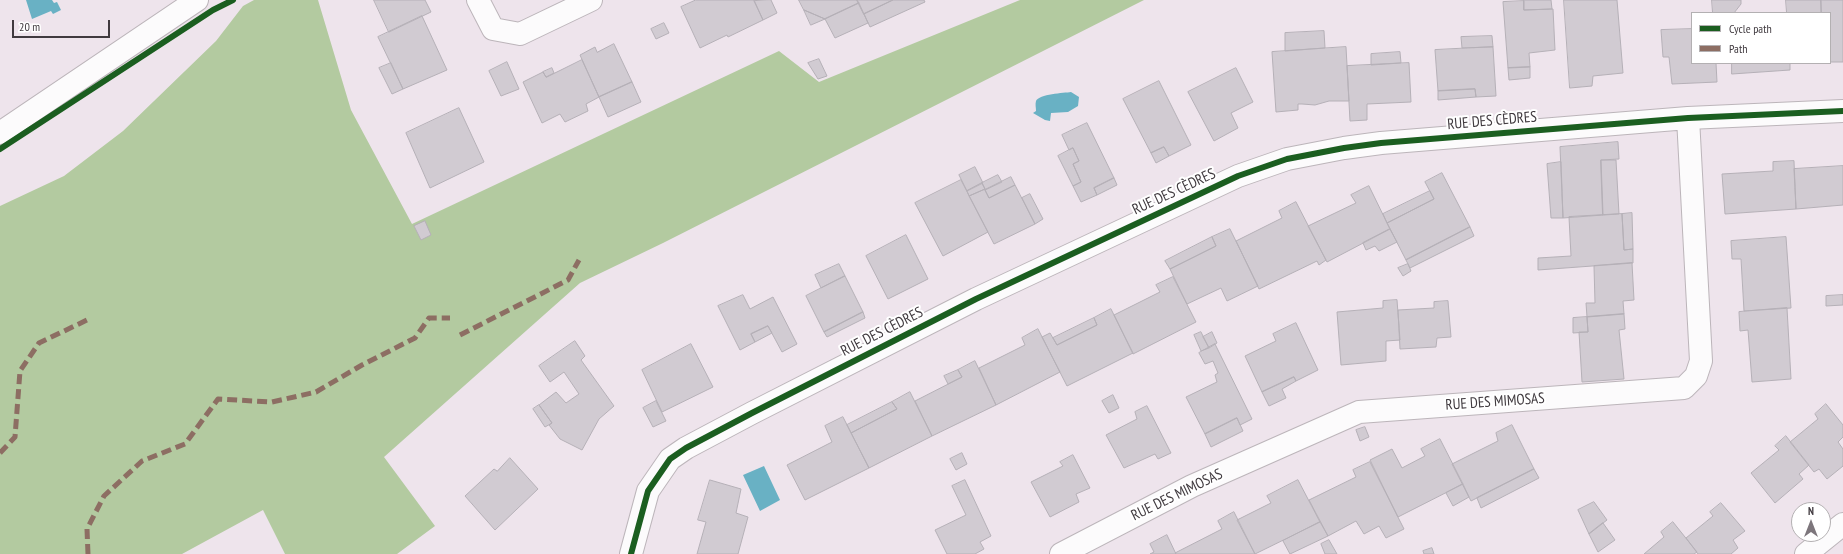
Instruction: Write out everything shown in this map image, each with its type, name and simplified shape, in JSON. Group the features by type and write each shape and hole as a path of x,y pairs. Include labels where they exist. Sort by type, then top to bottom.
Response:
{"street":[{"path":"0,133 197,0"},
{"path":"478,0 493,28 520,34 591,0"},
{"name":"RUE DES CÈDRES","path":"631,554 648,491 670,459 686,448 976,299 1238,176 1287,159 1344,148 1381,143 1688,118 1843,111"},
{"name":"RUE DES MIMOSAS","path":"1061,554 1192,486 1360,412 1684,388 1696,376 1702,361 1688,118"},
{"path":"1811,552 1843,524"}],"green space":[{"path":"254,0 318,0 351,110 412,224 779,51 819,82 1020,0 1144,0 663,243 580,283 384,457 435,526 397,554 285,554 263,510 182,554 0,554 0,206 64,176 123,131 216,41 243,6"}],"water":[{"path":"26,0 52,0 54,3 57,2 61,10 53,14 51,11 32,19"},
{"path":"1071,92 1079,97 1078,106 1068,112 1051,113 1050,121 1045,120 1033,113 1036,111 1036,101 1038,99 1047,95"},
{"path":"764,466 780,500 760,511 743,475"}],"building":[{"path":"374,0 425,0 431,12 389,32"},
{"path":"696,0 754,0 763,20 728,37 727,35 700,48 681,7"},
{"path":"771,0 777,13 763,20 754,1"},
{"path":"799,0 857,0 859,3 825,19 804,10"},
{"path":"857,0 893,0 864,14"},
{"path":"893,0 924,0 925,2 870,27 864,14"},
{"path":"1524,0 1551,0 1552,9 1524,10"},
{"path":"1564,0 1617,0 1623,73 1593,76 1592,86 1570,88"},
{"path":"1712,0 1741,0 1741,4 1735,12 1713,12"},
{"path":"1786,0 1821,0 1821,12 1787,12"},
{"path":"1821,0 1843,0 1843,62 1831,62 1831,12 1821,12"},
{"path":"1524,1 1524,10 1553,9 1555,50 1529,53 1530,67 1508,68 1503,2"},
{"path":"859,3 868,23 835,38 825,19"},
{"path":"804,10 825,19 811,25"},
{"path":"422,16 447,70 403,89 378,37"},
{"path":"664,23 669,33 656,39 651,29"},
{"path":"1691,29 1691,64 1716,64 1717,82 1672,84 1669,57 1663,57 1661,30"},
{"path":"1324,31 1325,48 1285,51 1285,33"},
{"path":"1492,36 1493,47 1462,48 1461,37"},
{"path":"614,44 632,82 599,97 580,55 595,47 597,52"},
{"path":"1346,47 1349,101 1329,101 1315,105 1298,104 1298,110 1276,112 1272,52"},
{"path":"1493,47 1496,96 1476,97 1475,89 1438,91 1435,50"},
{"path":"1400,52 1401,63 1371,65 1371,54"},
{"path":"819,59 827,76 818,79 808,63"},
{"path":"582,60 599,97 586,104 588,111 565,122 560,114 542,123 523,82 543,72 546,77"},
{"path":"507,62 519,89 501,96 489,71"},
{"path":"391,63 403,89 392,94 379,68"},
{"path":"1409,63 1411,102 1367,104 1367,120 1350,121 1347,66"},
{"path":"1732,64 1790,64 1790,70 1732,74"},
{"path":"1530,67 1530,78 1509,80 1508,68"},
{"path":"552,68 554,73 546,77 543,72"},
{"path":"1236,68 1253,102 1231,113 1238,128 1214,141 1188,92"},
{"path":"1159,81 1191,145 1169,156 1164,147 1151,153 1123,99"},
{"path":"632,82 641,102 608,117 599,97"},
{"path":"1475,89 1476,97 1438,100 1438,91"},
{"path":"459,108 484,162 430,188 406,133"},
{"path":"1087,123 1114,178 1094,188 1097,195 1081,202 1073,186 1081,182 1073,164 1079,161 1073,148 1069,150 1062,135"},
{"path":"1618,142 1619,159 1601,160 1603,215 1563,218 1560,147"},
{"path":"1164,147 1169,156 1156,163 1151,153"},
{"path":"1073,148 1079,161 1073,164 1081,182 1073,186 1058,156"},
{"path":"1601,160 1616,160 1619,214 1603,215"},
{"path":"1794,161 1796,209 1725,214 1722,174 1773,171 1773,162"},
{"path":"1561,162 1563,218 1551,218 1547,164"},
{"path":"1843,166 1843,205 1796,209 1794,169"},
{"path":"975,167 983,183 967,191 959,175"},
{"path":"1442,173 1470,227 1406,260 1387,223 1434,199 1425,182"},
{"path":"998,175 1002,182 985,190 989,198 1015,185 1035,224 994,244 969,196 985,189 982,183"},
{"path":"1011,177 1015,185 989,198 985,190"},
{"path":"1114,178 1117,185 1097,195 1094,188"},
{"path":"961,180 988,232 943,256 915,203"},
{"path":"982,183 985,189 969,196 967,191"},
{"path":"1369,186 1390,229 1327,262 1308,226 1356,203 1351,195"},
{"path":"1430,191 1434,199 1387,223 1383,214"},
{"path":"1030,194 1043,219 1035,224 1022,198"},
{"path":"1296,202 1326,260 1319,265 1317,261 1259,289 1236,241 1282,218 1279,211"},
{"path":"1632,213 1633,249 1624,250 1622,214"},
{"path":"1622,214 1624,250 1633,249 1633,263 1538,270 1538,258 1571,256 1569,217"},
{"path":"425,221 431,235 421,240 414,226"},
{"path":"1470,227 1474,236 1410,268 1406,260"},
{"path":"1230,229 1258,286 1227,301 1221,288 1187,304 1170,269 1216,246 1212,237"},
{"path":"1390,229 1397,242 1379,251 1375,246 1366,250 1363,243"},
{"path":"906,235 928,279 888,299 866,256"},
{"path":"1212,237 1216,246 1170,269 1165,261"},
{"path":"1786,237 1791,308 1744,311 1741,259 1732,259 1731,241"},
{"path":"1632,263 1634,300 1623,301 1624,314 1587,317 1586,303 1595,303 1594,266"},
{"path":"839,264 845,276 821,288 815,275"},
{"path":"1408,264 1411,271 1403,276 1398,268"},
{"path":"845,276 863,312 824,332 806,296"},
{"path":"1173,277 1196,322 1133,354 1114,315 1160,292 1156,285"},
{"path":"743,295 750,309 773,297 797,344 782,352 768,326 751,334 755,342 740,350 718,306"},
{"path":"1843,295 1843,305 1826,306 1826,296"},
{"path":"1397,300 1400,340 1386,341 1386,361 1341,365 1337,312 1383,308 1383,301"},
{"path":"1448,301 1451,337 1437,338 1436,347 1400,349 1398,310 1434,308 1434,302"},
{"path":"1787,308 1791,379 1752,382 1748,330 1740,331 1739,312"},
{"path":"1111,309 1133,353 1067,386 1042,337 1050,333 1057,345 1097,325 1094,318"},
{"path":"863,312 865,318 827,337 824,332"},
{"path":"1624,314 1625,329 1619,330 1624,379 1582,382 1579,332 1588,332 1587,317"},
{"path":"1587,317 1588,332 1573,333 1573,318"},
{"path":"1094,318 1097,325 1057,345 1053,338"},
{"path":"1296,323 1318,370 1296,381 1294,377 1262,392 1245,356 1276,341 1273,334"},
{"path":"768,326 772,333 755,342 751,334"},
{"path":"1038,329 1060,372 996,405 979,368 1025,345 1022,338"},
{"path":"1201,332 1209,348 1201,351 1194,335"},
{"path":"1212,332 1217,343 1209,348 1203,337"},
{"path":"575,341 585,356 581,360 614,406 599,419 582,450 560,439 549,425 552,423 539,405 556,392 566,403 579,394 564,372 550,382 539,366"},
{"path":"691,344 713,387 662,412 642,370"},
{"path":"1215,344 1252,419 1240,425 1237,418 1205,434 1186,397 1217,382 1215,375 1218,373 1213,361 1205,364 1199,353"},
{"path":"975,361 996,405 932,436 915,401 962,377 958,370"},
{"path":"958,370 962,377 948,384 944,376"},
{"path":"1294,377 1296,381 1282,389 1286,398 1269,406 1262,392"},
{"path":"910,392 932,436 869,468 851,433 897,409 892,402"},
{"path":"1113,395 1119,408 1109,413 1102,401"},
{"path":"656,401 666,421 653,427 643,408"},
{"path":"892,402 897,409 851,433 847,425"},
{"path":"1826,404 1843,425 1843,437 1838,442 1843,449 1843,466 1827,479 1819,469 1814,472 1790,442 1818,419 1815,414"},
{"path":"539,405 552,423 545,427 533,409"},
{"path":"1147,406 1171,453 1158,459 1155,454 1124,468 1106,435 1137,419 1135,412"},
{"path":"843,417 869,468 805,500 787,465 832,442 825,426"},
{"path":"1237,418 1243,431 1211,447 1205,434"},
{"path":"1512,425 1534,469 1471,501 1452,464 1498,441 1496,433"},
{"path":"1365,427 1369,437 1360,441 1356,430"},
{"path":"1786,436 1809,465 1799,474 1803,479 1775,503 1751,473 1779,450 1775,446"},
{"path":"1440,439 1463,484 1398,517 1370,460 1392,449 1402,468 1425,456 1421,449"},
{"path":"962,453 967,464 956,470 950,459"},
{"path":"1073,455 1090,488 1076,494 1079,502 1050,517 1031,482 1063,466 1060,462"},
{"path":"510,458 538,489 495,530 465,496 494,469 497,471"},
{"path":"1370,462 1404,529 1386,538 1379,526 1364,534 1356,521 1328,536 1309,500 1356,477 1353,470"},
{"path":"1534,469 1539,478 1481,508 1477,498"},
{"path":"710,480 741,489 736,513 748,517 738,554 697,554 706,522 698,520"},
{"path":"965,480 991,536 980,542 984,549 975,554 947,554 935,530 966,515 952,486"},
{"path":"1298,480 1320,522 1255,554 1237,520 1271,503 1267,496"},
{"path":"1463,484 1469,497 1453,506 1446,493"},
{"path":"1594,502 1607,520 1589,534 1578,510"},
{"path":"1721,503 1745,531 1733,540 1738,548 1731,554 1698,554 1686,538 1713,516 1710,512"},
{"path":"1234,512 1255,554 1175,553 1222,529 1218,521"},
{"path":"1320,522 1328,536 1290,554 1283,541"},
{"path":"1673,522 1697,552 1694,554 1644,554 1664,537 1661,532"},
{"path":"1603,523 1615,540 1598,552 1589,534"},
{"path":"1167,535 1176,554 1150,554 1154,552 1150,544"},
{"path":"1329,540 1337,554 1325,554 1321,544"},
{"path":"1432,548 1434,554 1424,554 1423,551"}],"marked path":[{"path":"460,335 568,280 579,260"},
{"path":"88,554 87,529 104,496 142,461 185,444 218,399 272,402 316,392 362,365 415,338 429,318 450,318"},
{"path":"0,453 15,437 20,371 39,343 87,320"}],"cycle path":[{"path":"0,149 213,10 233,0"},
{"path":"631,554 648,491 670,459 686,448 976,299 1238,176 1287,159 1344,148 1381,143 1688,118 1843,111"}]}
